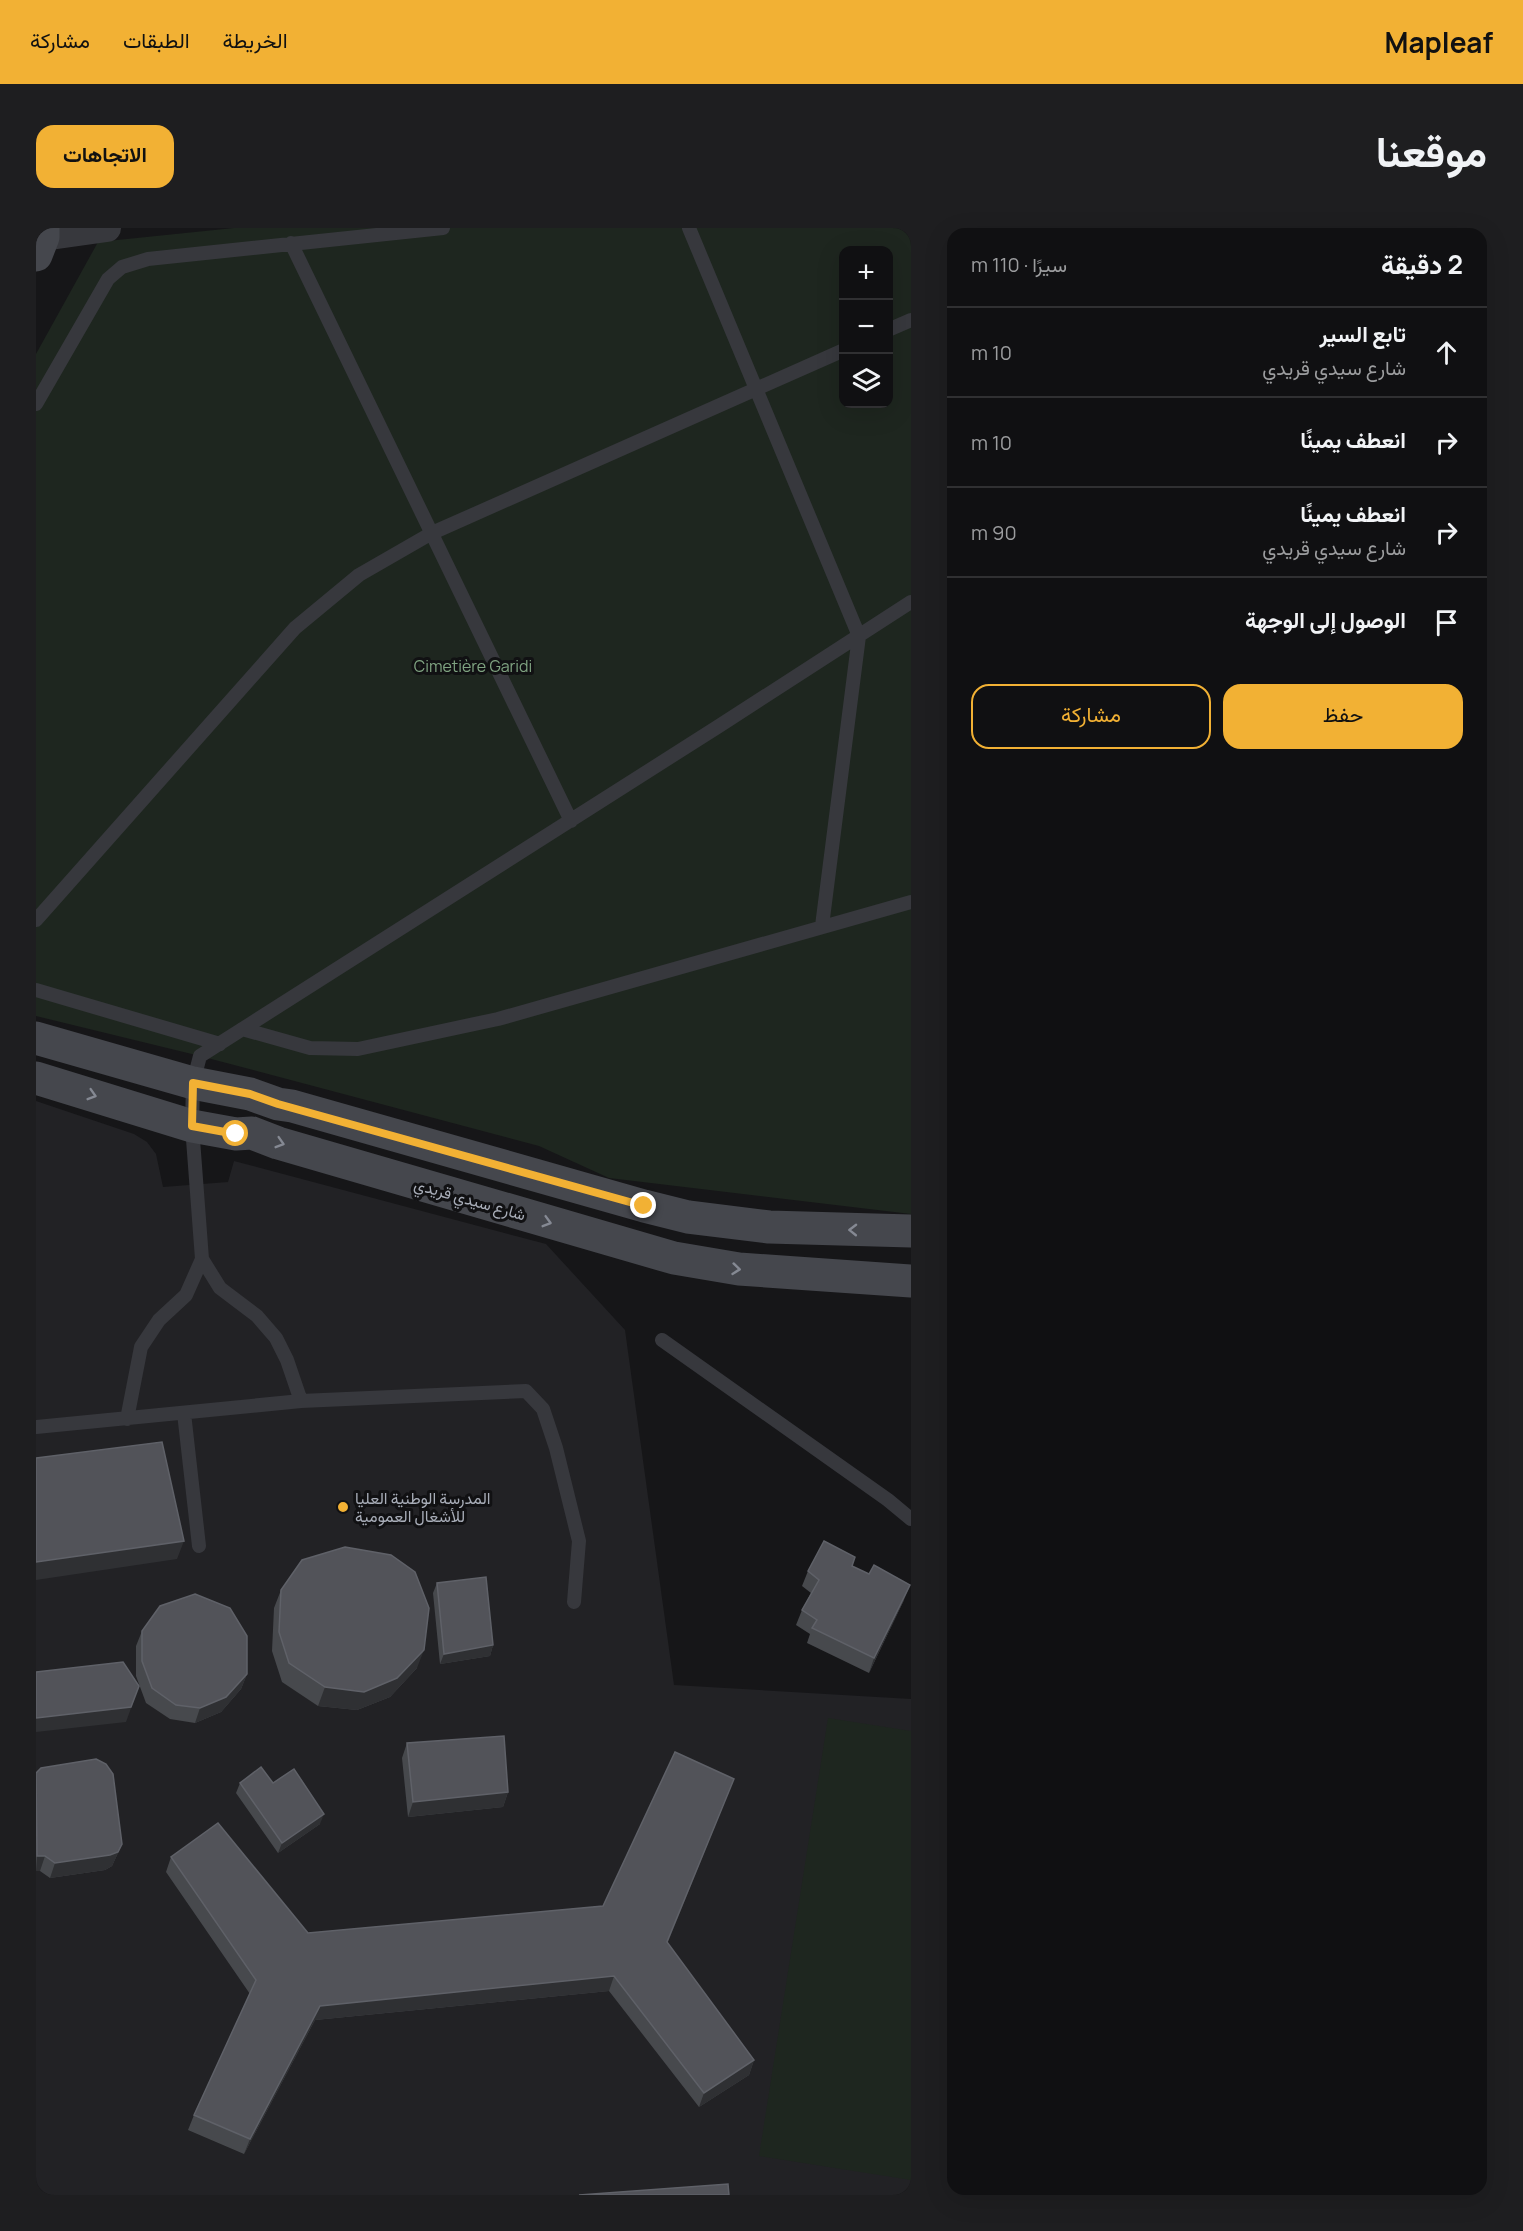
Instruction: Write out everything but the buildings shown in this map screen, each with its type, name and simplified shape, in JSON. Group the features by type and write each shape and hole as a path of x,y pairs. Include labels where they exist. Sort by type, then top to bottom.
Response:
{"street":[{"path":"41,240 108,228"},
{"path":"36,1038 193,1083 250,1094 278,1104 688,1217 769,1227 911,1231"},
{"name":"شارع سيدي قريدي","path":"36,1078 192,1126 236,1134 252,1133 674,1258 738,1269 911,1281"}],"lane":[{"path":"36,404 108,279 122,267 148,259 443,228"},
{"path":"689,228 859,636 822,926"},
{"path":"291,243 571,821"},
{"path":"893,328 911,320"},
{"path":"36,920 295,628 359,575 432,532 839,352"},
{"path":"127,1419 141,1347 159,1320 186,1295 201,1259 192,1126 193,1083 200,1056 911,602"},
{"path":"242,1029 310,1048 358,1049 498,1018 911,902"},
{"path":"36,990 220,1044"},
{"path":"201,1259 220,1288 257,1316 276,1338 288,1360 301,1401"},
{"path":"662,1340 888,1500 911,1519"},
{"path":"36,1427 301,1401 525,1391 543,1409 556,1448 579,1541 574,1602"},
{"path":"184,1413 198,1546"}],"shaded area":[{"name":"المدرسة الوطنية العليا للأشغال العمومية","path":"36,1101 134,1134 147,1142 156,1154 163,1187 228,1182 234,1161 546,1244 625,1330 674,1685 911,1699 911,2195 36,2195"}],"green space":[{"name":"Cimetière Garidi","path":"234,228 911,228 911,1214 609,1178 539,1146 200,1056 36,1016 36,354 98,242"},
{"path":"828,1718 911,1731 911,2180 759,2156"}],"place":[{"name":"المدرسة الوطنية العليا للأشغال العمومية","path":"343,1507"}],"route":[{"path":"236,1134 192,1126 193,1083 250,1094 278,1104 292,1106 644,1206"}]}
